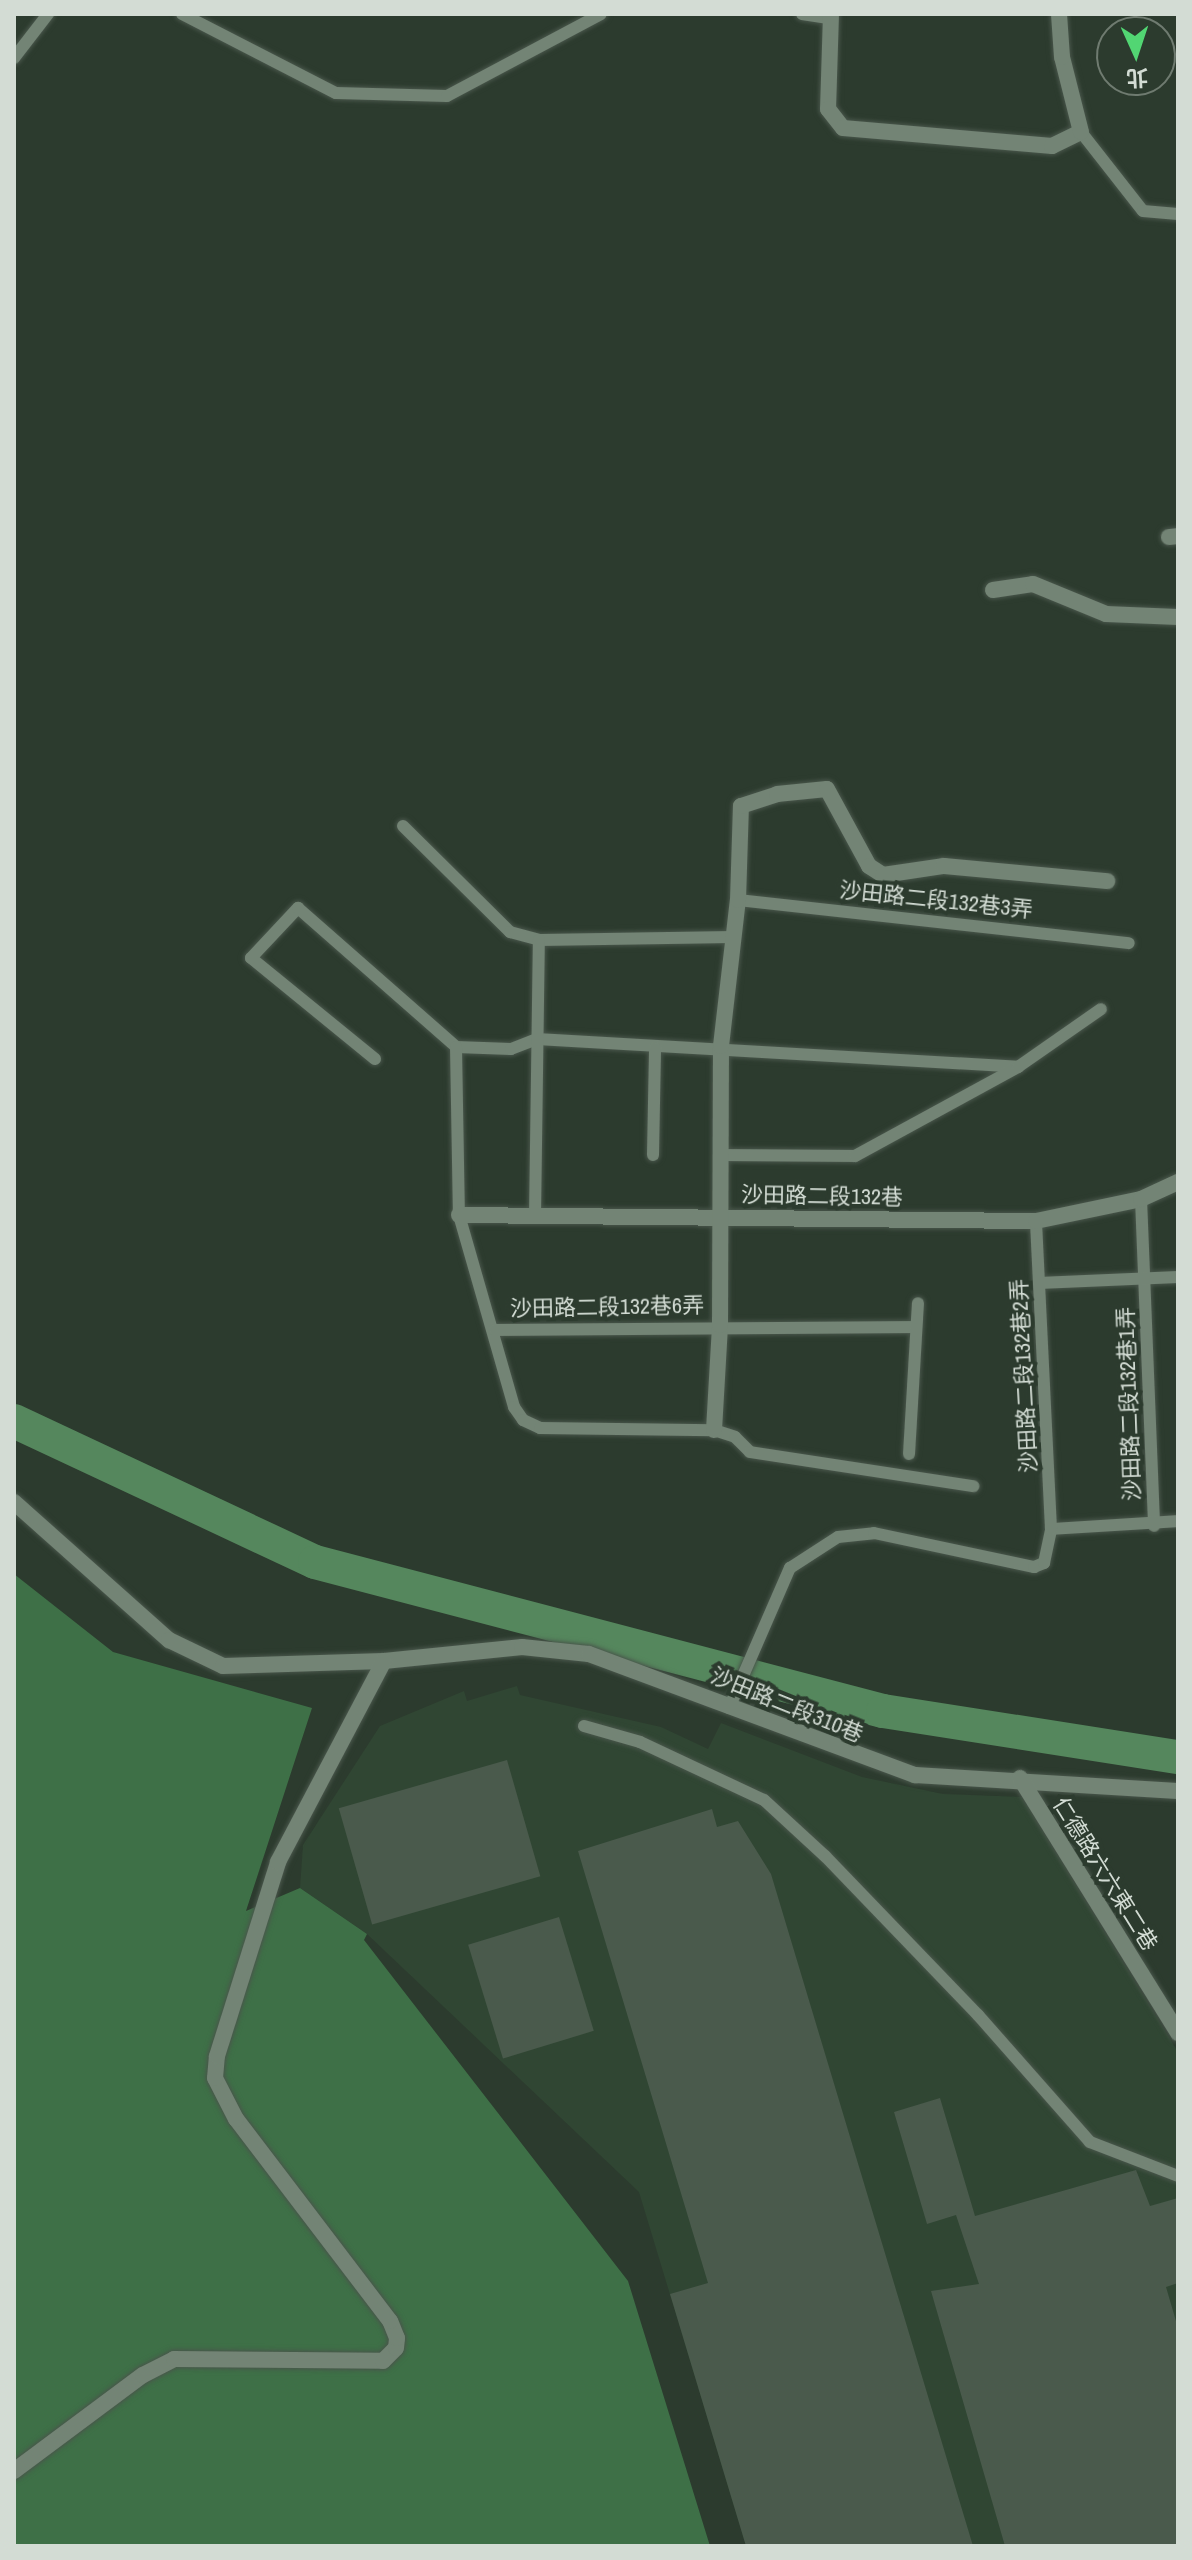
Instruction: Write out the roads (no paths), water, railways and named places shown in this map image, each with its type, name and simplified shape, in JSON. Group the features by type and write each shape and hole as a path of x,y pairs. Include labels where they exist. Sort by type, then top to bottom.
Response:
{"street":[{"path":"831,17 828,109 843,128 1052,146 1081,132 1062,57 1059,14"},
{"path":"993,590 1033,584 1106,614 1178,617"},
{"path":"714,1430 720,1325 721,1046 738,900 741,806 777,794 827,789 869,866 883,875 944,866 1107,881"},
{"name":"沙田路二段132巷","path":"459,1215 1036,1221 1141,1199 1178,1182"},
{"name":"沙田路二段310巷","path":"14,1502 169,1640 223,1666 384,1661 522,1647 589,1654 915,1775 1020,1778 1178,1791"},
{"path":"14,2471 143,2375 174,2359 383,2361 396,2348 397,2338 390,2321 236,2119 215,2078 217,2056 278,1862 384,1661"},
{"name":"仁德路六六東二巷","path":"1020,1778 1178,2033"}],"lane":[{"path":"14,58 48,14"},
{"path":"182,14 336,93 447,96 601,14"},
{"path":"802,14 831,17"},
{"path":"1081,132 1143,211 1178,214"},
{"path":"403,826 510,932 539,940 733,937"},
{"name":"沙田路二段132巷3弄","path":"738,900 1129,943"},
{"path":"375,1059 251,958 298,908 456,1047 511,1049 537,1039 655,1048 721,1046 1018,1067"},
{"path":"535,1217 539,940"},
{"path":"723,1155 855,1156 1018,1067 1101,1009"},
{"name":"沙田路二段132巷6弄","path":"456,1047 459,1215 495,1330 514,1407 523,1420 540,1428 714,1430"},
{"path":"653,1155 655,1048"},
{"name":"沙田路二段132巷1弄","path":"1141,1199 1154,1526"},
{"name":"沙田路二段132巷2弄","path":"1036,1221 1051,1529"},
{"name":"沙田路二段132巷1弄","path":"1039,1283 1178,1277"},
{"path":"909,1454 918,1303"},
{"name":"沙田路二段132巷6弄","path":"495,1330 720,1325 916,1327"},
{"path":"714,1430 735,1437 750,1452 973,1486"},
{"name":"沙田路二段132巷1弄","path":"1051,1529 1154,1526 1178,1521"},
{"path":"729,1708 790,1568 838,1537 874,1533 1034,1567 1044,1563 1051,1529"},
{"path":"584,1726 640,1742 764,1800 825,1856 978,2015 1090,2142 1178,2176"}],"waterway":[{"path":"14,1421 315,1562 883,1711 1178,1757"}]}
